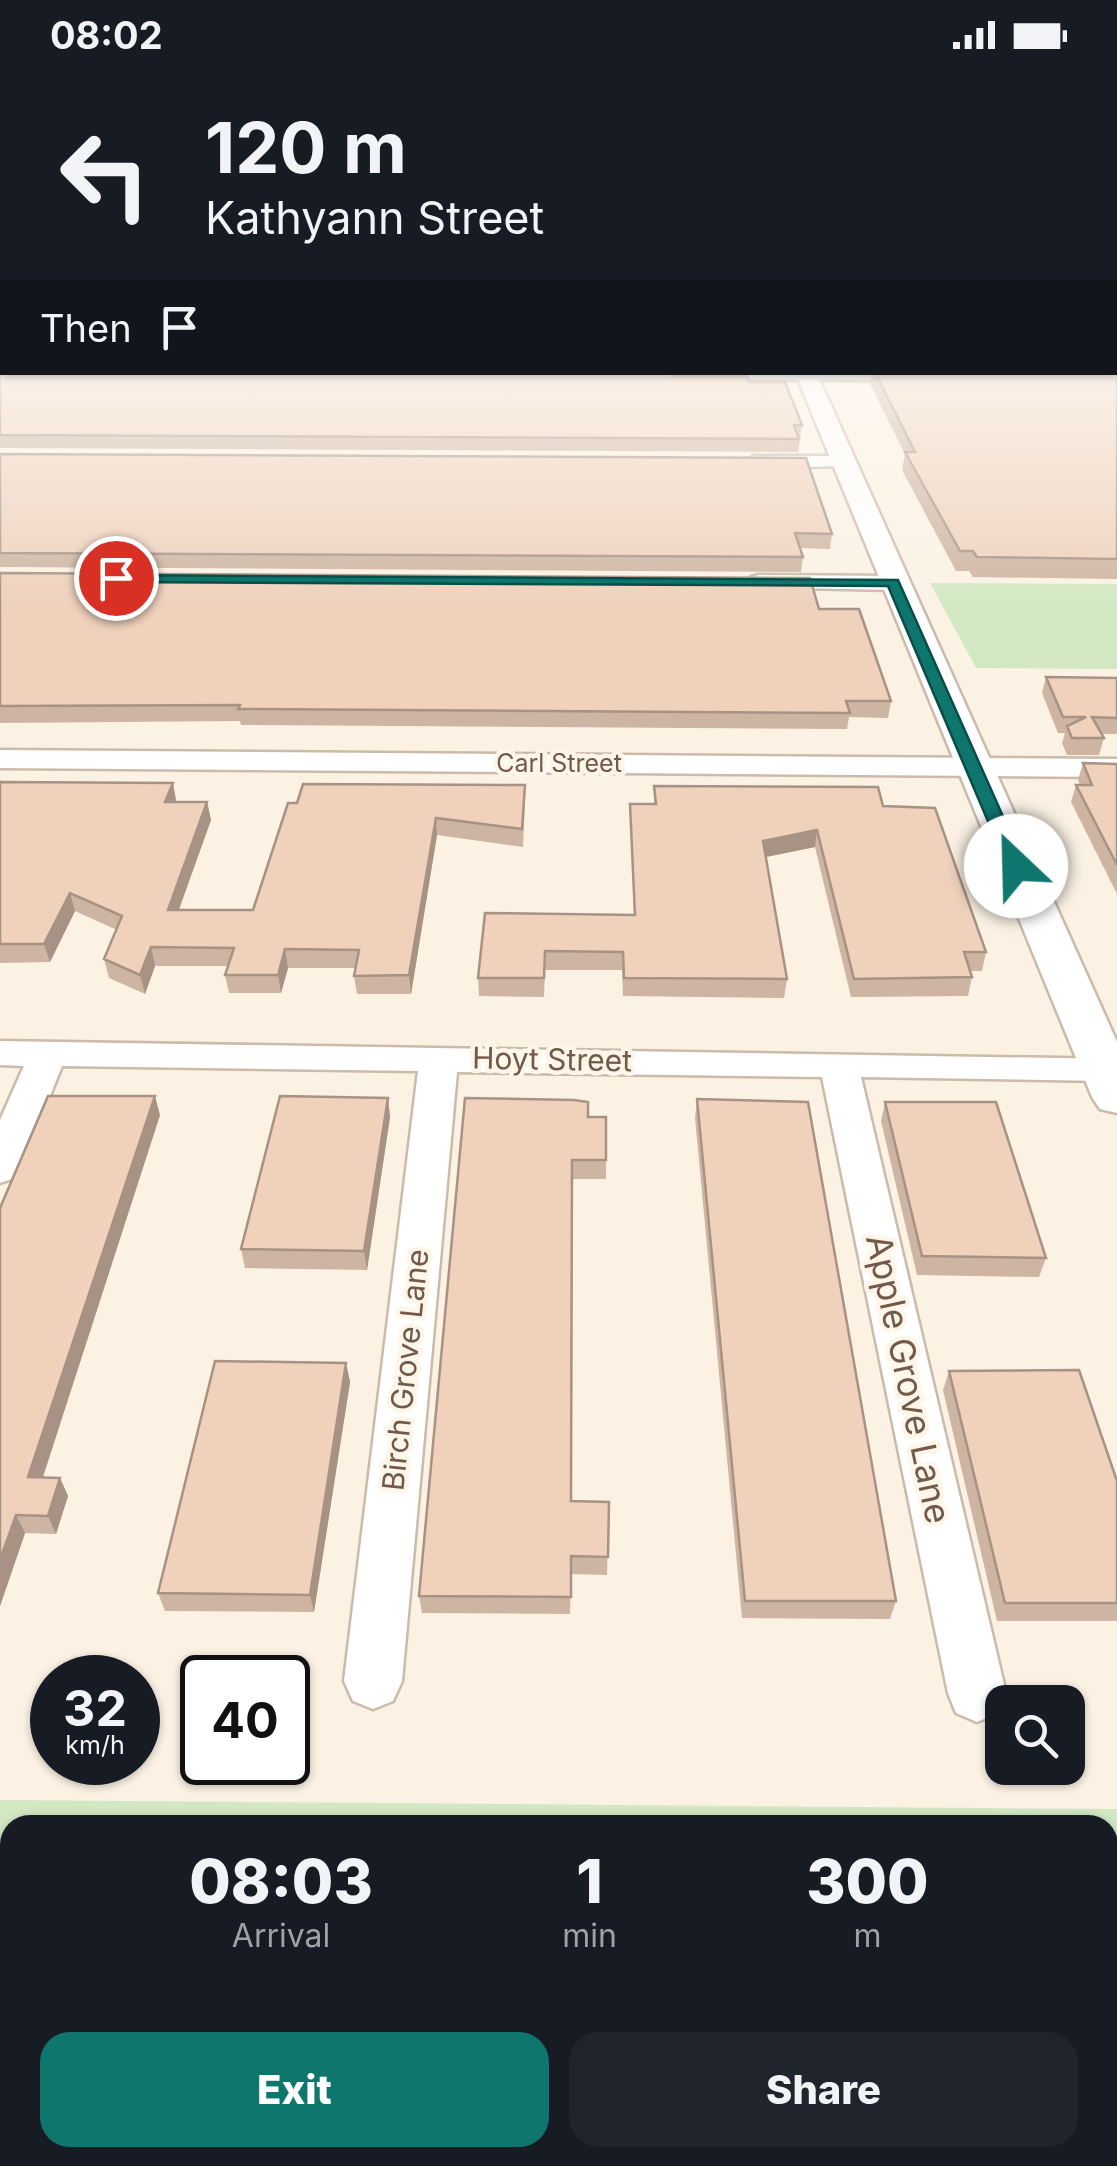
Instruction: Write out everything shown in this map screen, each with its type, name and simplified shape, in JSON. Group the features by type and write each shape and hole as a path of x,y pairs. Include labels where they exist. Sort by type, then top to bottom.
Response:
{"street":[{"path":"822,415 1111,1082"},
{"path":"724,462 841,462"},
{"path":"734,582 893,582"},
{"name":"Carl Street","path":"0,759 1117,768"},
{"name":"Hoyt Street","path":"0,1053 838,1064 1111,1082"},
{"path":"0,1168 48,1054"},
{"name":"Birch Grove Lane","path":"373,1681 439,1058"},
{"name":"Apple Grove Lane","path":"838,1064 977,1693"}],"green space":[{"path":"930,583 1117,584 1117,669 976,668"},
{"path":"0,1800 1117,1809 1117,1815 0,1815"}],"building":[{"path":"0,415 798,415 802,425 794,425 799,439 0,435"},
{"path":"896,415 1117,415 1117,559 977,557 973,551 960,551 905,452 915,452"},
{"path":"0,454 806,458 832,534 795,533 803,557 0,553"},
{"path":"0,573 810,578 819,609 859,609 891,701 846,701 850,713 0,706"},
{"path":"1046,677 1117,678 1117,718 1092,717 1104,738 1072,738 1067,726 1086,717 1063,717"},
{"path":"1083,763 1117,764 1117,865 1076,785 1092,785"},
{"path":"0,782 173,783 165,802 207,802 168,910 253,910 288,803 297,803 303,784 525,785 522,829 436,818 409,975 354,976 359,950 285,949 278,975 225,975 234,948 151,947 140,975 104,959 122,916 70,893 44,944 0,944"},
{"path":"654,786 878,787 883,806 935,808 986,952 964,952 972,977 854,979 817,830 763,841 787,979 624,978 623,952 545,951 544,978 478,978 485,913 635,915 630,804 656,804"},
{"path":"48,1096 155,1096 28,1477 60,1478 48,1516 16,1515 0,1560 0,1208"},
{"path":"280,1096 388,1098 364,1251 241,1249"},
{"path":"465,1098 574,1100 588,1102 588,1117 606,1117 606,1160 572,1160 571,1501 609,1502 608,1557 571,1556 571,1597 419,1596"},
{"path":"697,1099 808,1102 896,1601 745,1601"},
{"path":"885,1102 996,1102 1046,1258 922,1256"},
{"path":"215,1361 346,1363 310,1595 158,1593"},
{"path":"1079,1370 1117,1481 1117,1603 1005,1603 949,1371"}],"route":[{"path":"116,578 893,582 1016,866"}]}
